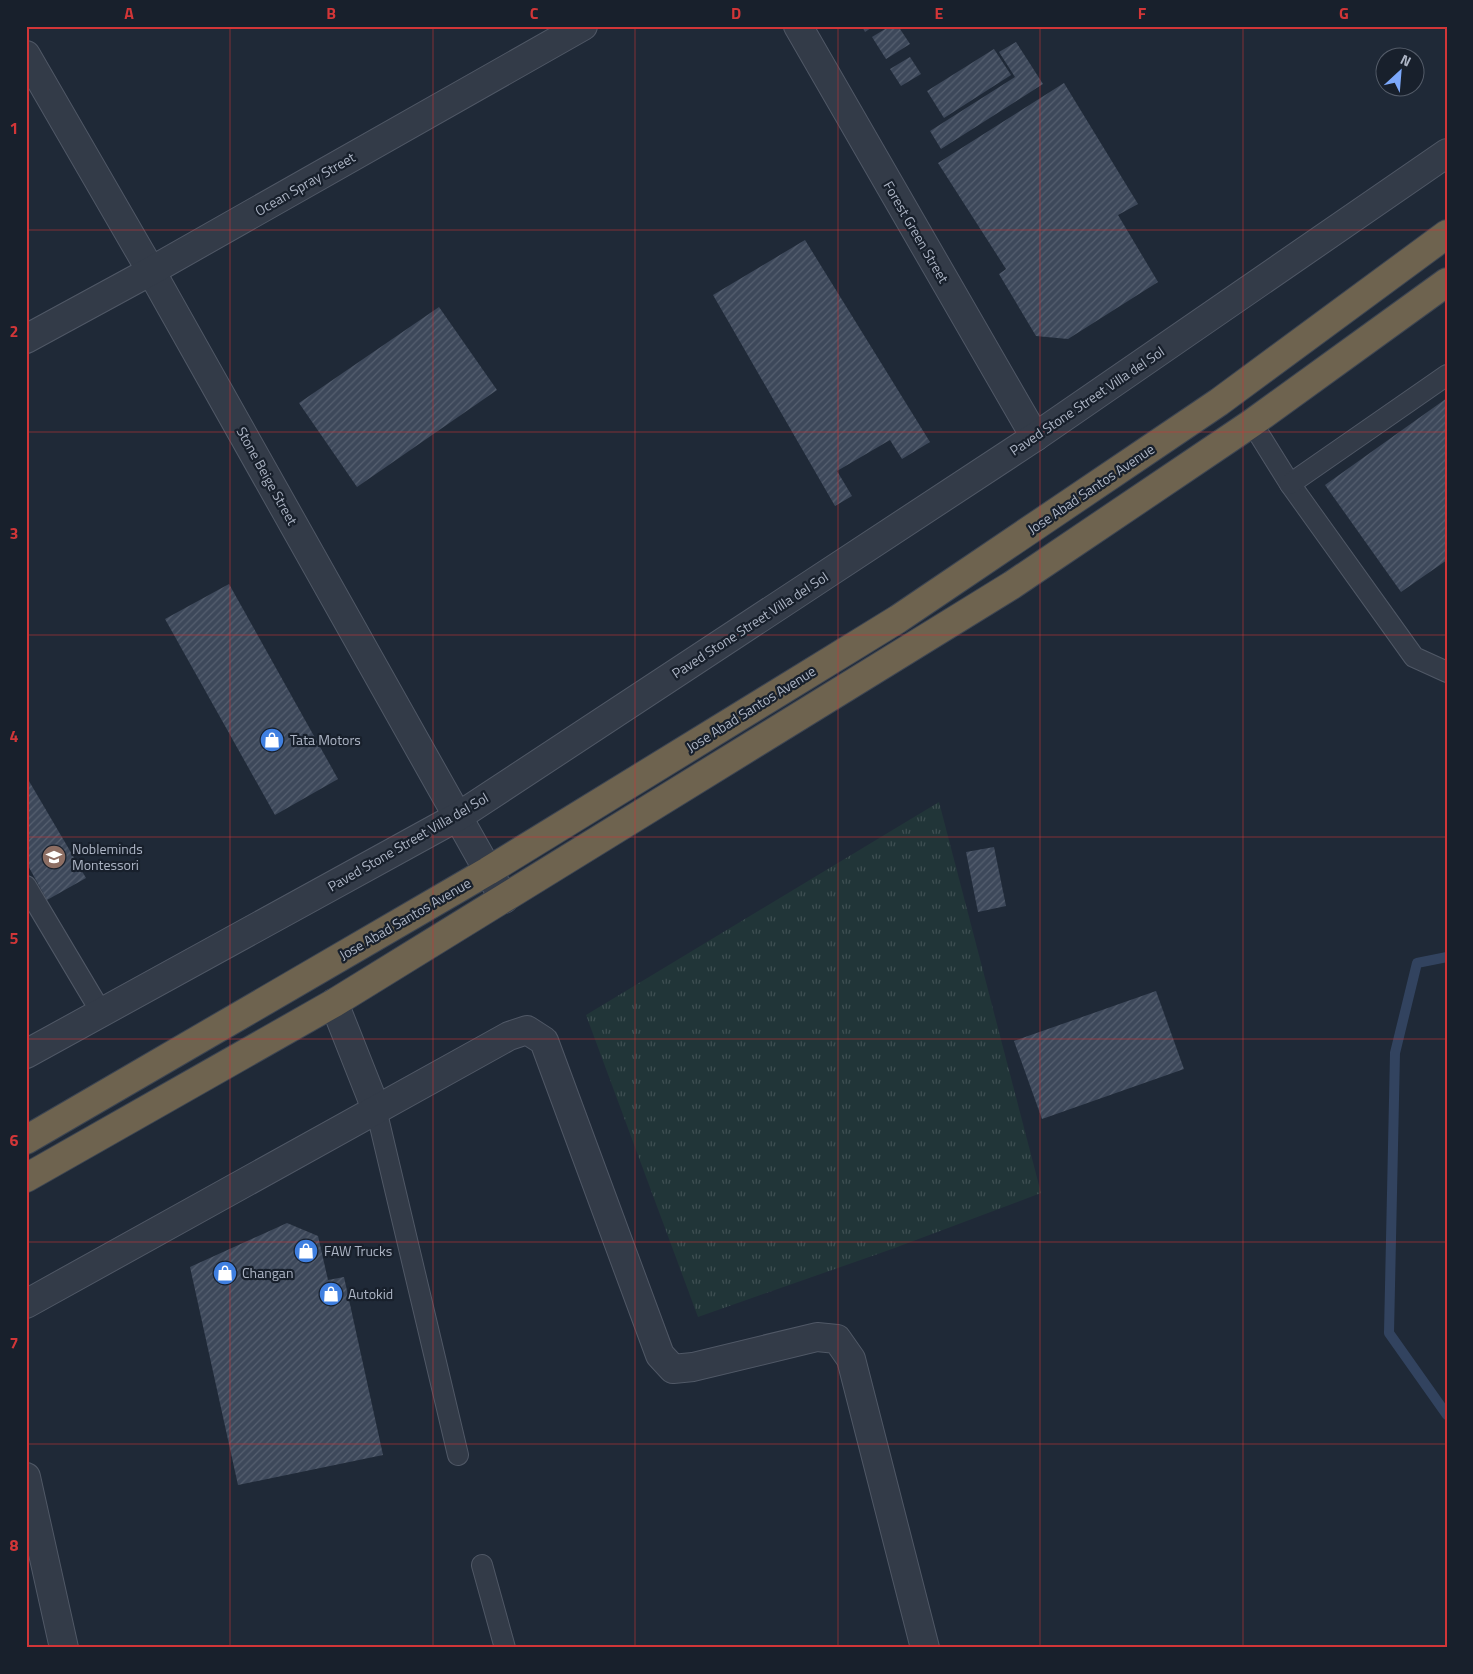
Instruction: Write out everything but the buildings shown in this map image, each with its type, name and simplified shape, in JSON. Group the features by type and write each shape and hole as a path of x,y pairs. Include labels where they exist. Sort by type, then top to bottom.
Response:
{"highway":[{"name":"Jose Abad Santos Avenue","path":"26,1140 488,871 898,619 1219,402 1447,234"},
{"path":"26,1178 334,1003 1012,585 1252,423 1447,282"}],"street":[{"name":"Ocean Spray Street","path":"26,339 151,271 584,26"},
{"name":"Forest Green Street","path":"798,26 1035,437"},
{"name":"Stone Beige Street","path":"26,55 151,271 504,899"},
{"name":"Paved Stone Street Villa del Sol","path":"26,1054 459,816 1035,437 1447,153"},
{"path":"334,1003 376,1109"},
{"path":"26,1304 509,1036 527,1030 544,1041 660,1355 673,1369 692,1368 817,1337 836,1339 851,1359 925,1648"},
{"path":"26,1477 64,1648"}],"lane":[{"path":"1290,484 1447,375"},
{"path":"1252,423 1290,484 1414,657 1447,672"},
{"path":"26,886 101,1012"},
{"path":"376,1109 458,1455"},
{"path":"482,1565 505,1648"}],"green space":[{"path":"939,802 1041,1193 892,1249 698,1317 586,1015"}],"waterway":[{"path":"1447,957 1417,963 1395,1053 1389,1333 1447,1415"}],"place":[{"name":"Tata Motors","path":"272,740"},
{"name":"Nobleminds Montessori","path":"54,857"},
{"name":"FAW Trucks","path":"306,1251"},
{"name":"Changan","path":"225,1273"},
{"name":"Autokid","path":"331,1294"}]}
